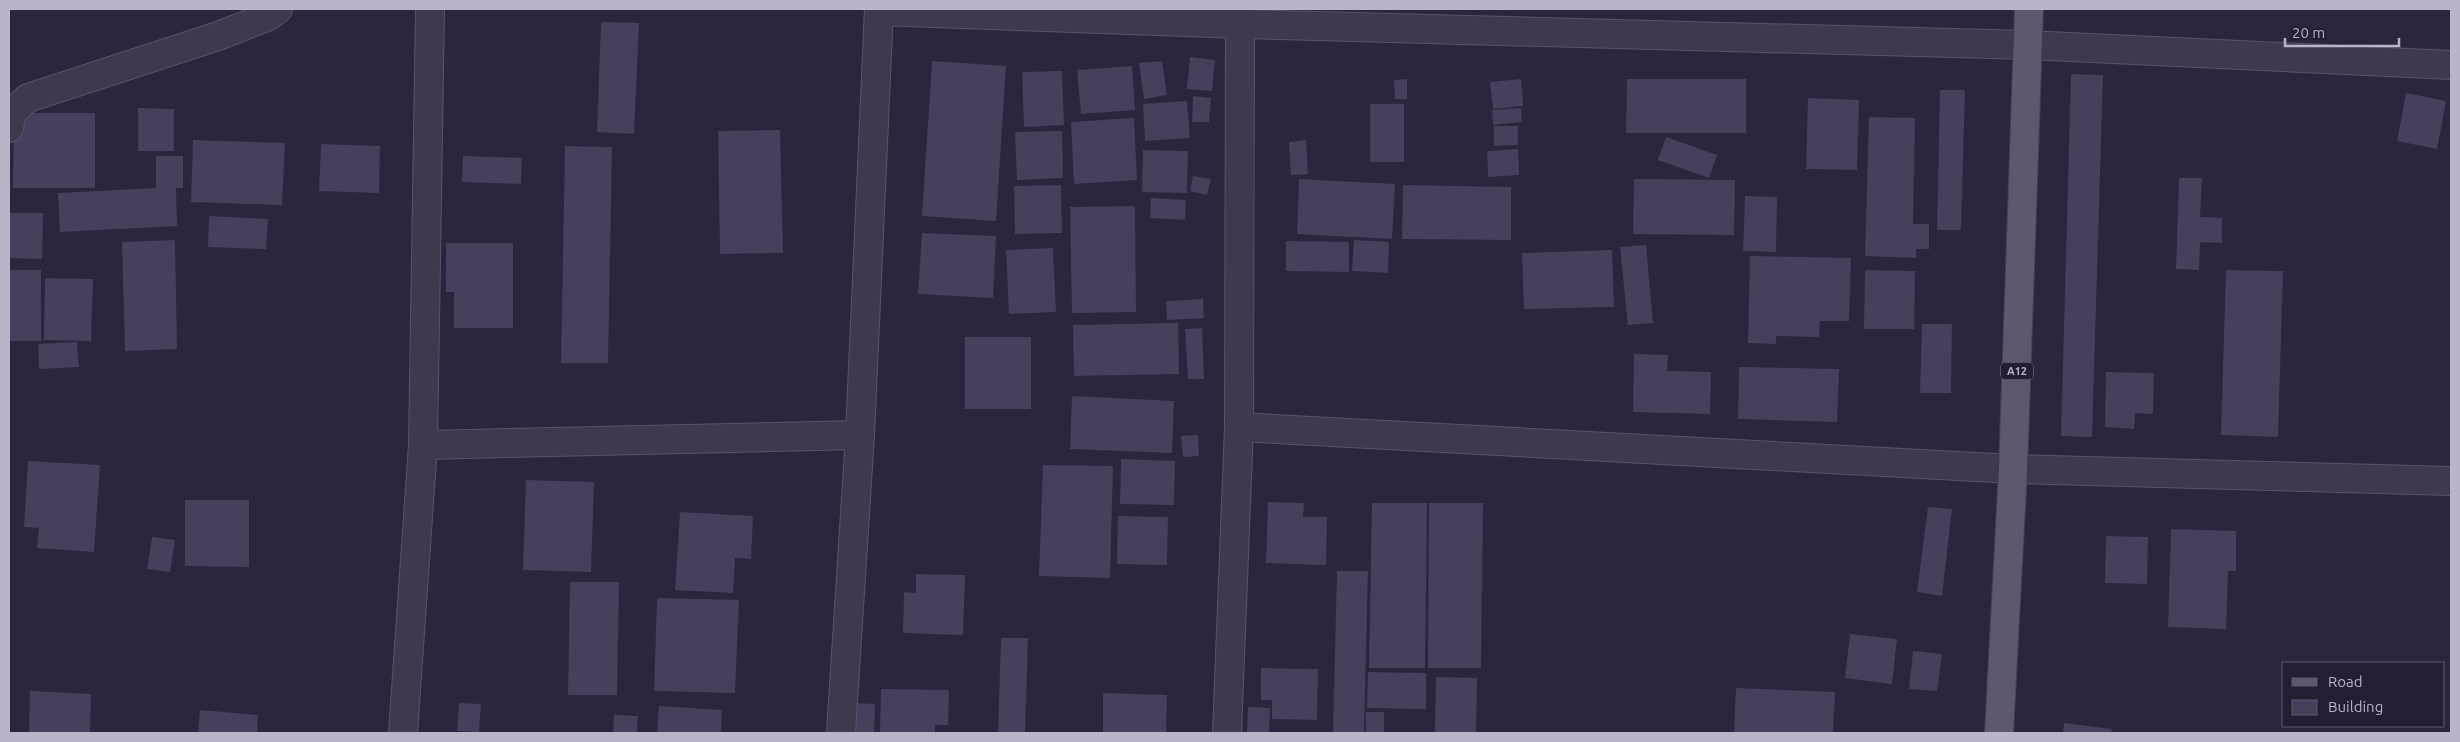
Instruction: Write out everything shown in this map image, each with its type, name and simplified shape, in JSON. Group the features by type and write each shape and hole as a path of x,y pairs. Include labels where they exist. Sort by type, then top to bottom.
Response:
{"main road":[{"name":"A12","path":"1999,733 2013,469 2029,9"}],"street":[{"path":"9,128 12,112 28,98 218,36 268,16 278,9"},
{"path":"403,733 424,445 430,9"},
{"path":"841,733 860,435 880,10 1240,24 2028,44 2451,65"},
{"path":"1227,733 1239,427 1240,24"},
{"path":"1239,427 2013,469 2451,481"},
{"path":"424,445 860,435"}],"building":[{"path":"601,22 639,23 634,134 597,132"},
{"path":"1190,57 1215,60 1212,91 1187,89"},
{"path":"932,61 1006,66 996,221 922,216"},
{"path":"1162,61 1167,95 1144,99 1139,63"},
{"path":"1132,66 1135,110 1081,114 1077,70"},
{"path":"1062,71 1064,125 1024,127 1022,72"},
{"path":"2071,74 2103,75 2092,437 2061,436"},
{"path":"1407,79 1407,99 1395,99 1394,80"},
{"path":"1521,79 1523,106 1493,109 1490,82"},
{"path":"1627,79 1746,79 1746,133 1626,133"},
{"path":"1940,90 1965,90 1961,230 1937,230"},
{"path":"2406,93 2446,101 2437,149 2397,141"},
{"path":"1193,96 1211,98 1209,122 1192,122"},
{"path":"1808,98 1859,100 1857,170 1806,169"},
{"path":"1187,101 1190,138 1145,141 1143,104"},
{"path":"1370,104 1404,104 1404,162 1370,162"},
{"path":"138,108 174,109 174,151 138,151"},
{"path":"1521,108 1522,122 1493,125 1492,110"},
{"path":"14,113 95,113 95,188 13,188"},
{"path":"1869,117 1915,118 1913,224 1929,224 1929,249 1916,249 1916,258 1865,256"},
{"path":"1134,118 1137,180 1074,184 1071,122"},
{"path":"1494,126 1518,126 1518,145 1494,146"},
{"path":"780,130 783,253 720,254 718,131"},
{"path":"1062,131 1063,178 1017,180 1015,132"},
{"path":"1666,137 1717,155 1709,178 1658,160"},
{"path":"193,140 285,143 282,205 191,202"},
{"path":"1306,140 1308,174 1291,175 1289,142"},
{"path":"321,144 380,146 379,193 319,191"},
{"path":"565,146 612,147 608,363 561,363"},
{"path":"1518,149 1519,175 1488,177 1487,151"},
{"path":"1143,150 1188,151 1187,193 1142,192"},
{"path":"156,156 183,156 183,188 176,188 177,226 60,232 58,193 156,188"},
{"path":"463,156 522,158 521,184 462,182"},
{"path":"1193,176 1211,179 1207,195 1190,191"},
{"path":"2179,178 2202,178 2200,217 2222,218 2222,243 2200,242 2199,270 2176,269"},
{"path":"1299,179 1395,184 1392,239 1297,234"},
{"path":"1634,179 1735,180 1734,235 1633,234"},
{"path":"1061,185 1062,233 1015,234 1014,186"},
{"path":"1403,185 1511,187 1511,240 1402,239"},
{"path":"1745,196 1777,197 1776,252 1743,251"},
{"path":"1151,198 1186,200 1185,220 1150,218"},
{"path":"1135,206 1136,312 1072,313 1070,207"},
{"path":"10,213 43,213 42,259 9,258"},
{"path":"209,216 268,219 266,249 208,247"},
{"path":"922,233 996,236 993,298 918,294"},
{"path":"175,240 177,349 125,351 122,242"},
{"path":"1354,240 1389,242 1388,273 1352,271"},
{"path":"1286,241 1349,242 1349,272 1286,271"},
{"path":"446,243 513,243 513,328 454,328 454,292 446,292"},
{"path":"1646,245 1653,323 1628,325 1620,247"},
{"path":"1053,248 1056,312 1009,314 1006,250"},
{"path":"1612,250 1614,307 1524,309 1522,253"},
{"path":"1750,256 1851,258 1849,321 1820,321 1819,337 1776,336 1776,344 1748,343"},
{"path":"9,270 41,270 41,341 9,341"},
{"path":"1865,270 1915,271 1914,329 1864,329"},
{"path":"2226,270 2283,271 2278,437 2221,435"},
{"path":"45,278 93,279 91,341 44,340"},
{"path":"1203,299 1204,318 1167,320 1166,301"},
{"path":"1178,323 1179,374 1074,376 1073,325"},
{"path":"1922,324 1952,324 1951,393 1920,393"},
{"path":"1202,328 1204,379 1188,379 1185,329"},
{"path":"965,337 1031,337 1031,409 965,409"},
{"path":"77,342 79,367 39,369 38,344"},
{"path":"1634,354 1668,355 1667,371 1711,372 1710,414 1633,412"},
{"path":"1739,367 1839,369 1837,422 1738,419"},
{"path":"2106,372 2154,373 2153,414 2135,413 2134,429 2105,427"},
{"path":"1072,396 1174,401 1172,453 1070,449"},
{"path":"1198,435 1199,456 1183,457 1181,436"},
{"path":"1121,459 1175,461 1174,505 1120,504"},
{"path":"28,461 100,465 94,552 37,548 39,528 24,527"},
{"path":"1043,465 1113,466 1110,578 1039,576"},
{"path":"526,480 594,482 591,572 523,570"},
{"path":"185,500 249,500 249,567 185,566"},
{"path":"1268,502 1304,503 1303,517 1327,517 1326,565 1266,563"},
{"path":"1372,503 1427,503 1425,668 1369,668"},
{"path":"1429,503 1483,503 1481,668 1428,668"},
{"path":"1928,507 1952,509 1942,596 1917,592"},
{"path":"680,512 753,516 751,559 735,558 733,593 675,590"},
{"path":"1118,516 1168,517 1167,565 1117,564"},
{"path":"2171,529 2236,531 2236,571 2228,571 2226,629 2168,627"},
{"path":"2106,536 2148,537 2147,584 2105,583"},
{"path":"152,537 175,540 170,572 147,569"},
{"path":"1337,571 1368,571 1364,733 1333,733"},
{"path":"916,574 965,575 963,635 903,633 904,592 916,593"},
{"path":"570,582 619,582 617,695 568,695"},
{"path":"657,598 739,600 735,693 654,691"},
{"path":"1850,634 1897,639 1892,684 1845,678"},
{"path":"1001,638 1028,638 1025,733 998,733"},
{"path":"1913,651 1942,654 1937,691 1909,689"},
{"path":"1261,668 1318,669 1317,720 1272,719 1272,700 1261,700"},
{"path":"1368,672 1426,673 1426,709 1367,708"},
{"path":"1436,677 1477,678 1476,733 1435,733"},
{"path":"1736,688 1835,692 1833,733 1734,733"},
{"path":"881,689 949,690 948,725 935,725 935,733 880,733"},
{"path":"30,691 91,694 90,733 29,733"},
{"path":"1103,693 1167,695 1166,733 1103,733"},
{"path":"459,703 481,704 479,732 457,731"},
{"path":"854,703 875,704 874,733 854,732"},
{"path":"659,706 722,710 721,733 657,733"},
{"path":"1248,707 1270,708 1269,733 1247,733"},
{"path":"200,710 258,715 257,733 198,733"},
{"path":"1366,712 1384,712 1384,733 1366,733"},
{"path":"614,715 638,716 637,733 613,733"},
{"path":"2064,723 2112,729 2111,733 2063,733"}]}
